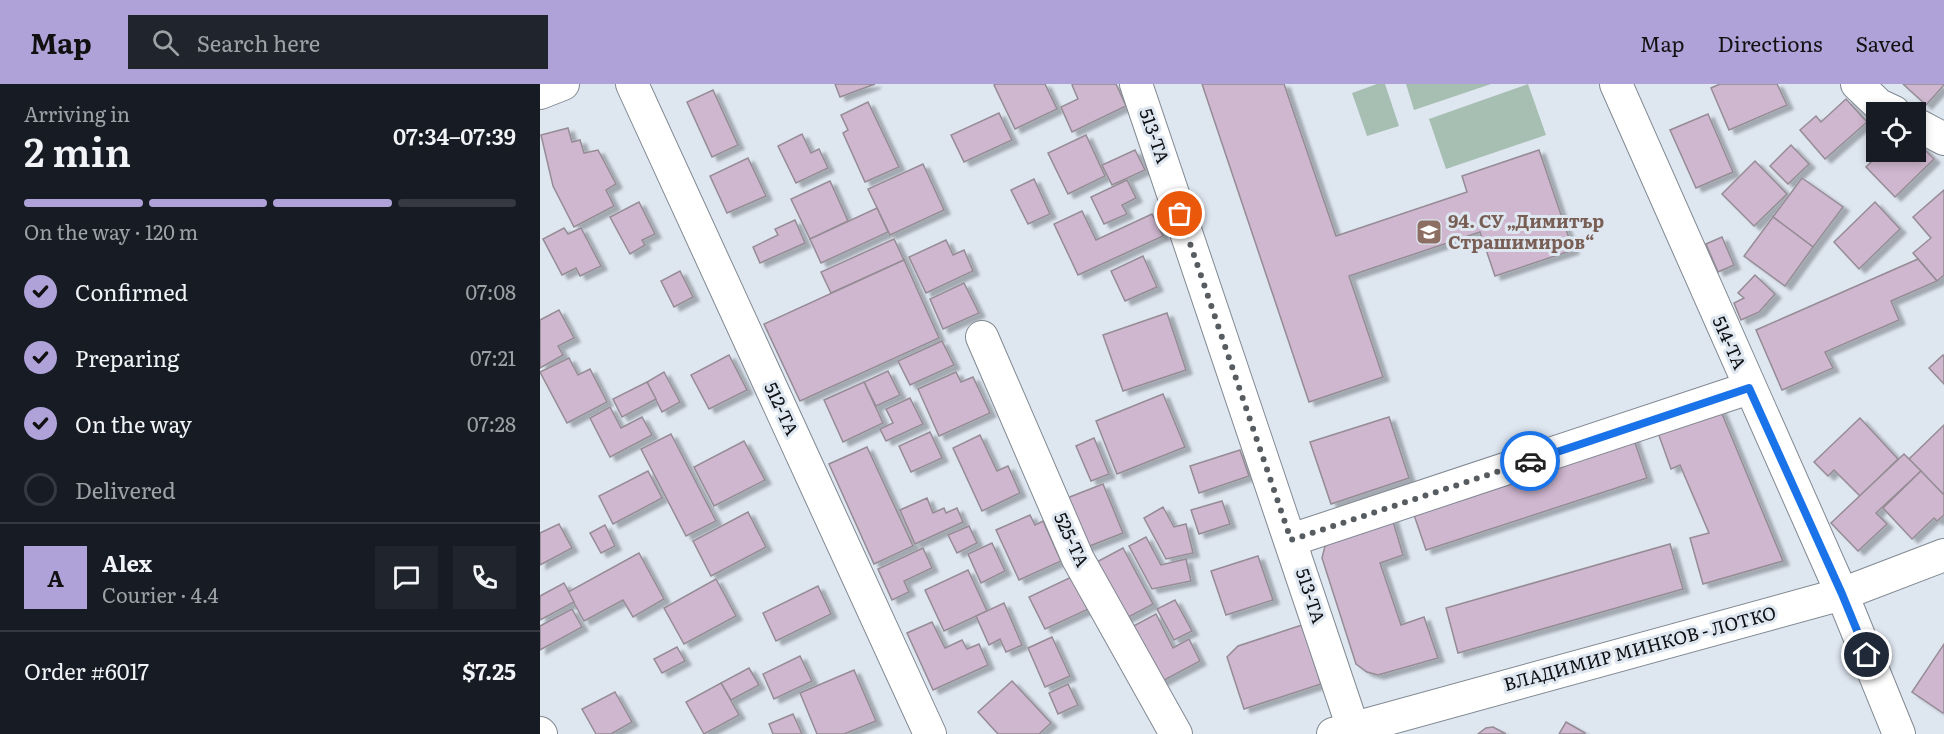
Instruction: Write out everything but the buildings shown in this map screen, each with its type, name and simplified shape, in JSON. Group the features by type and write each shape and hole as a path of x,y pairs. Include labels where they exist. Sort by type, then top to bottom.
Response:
{"street":[{"path":"540,93 563,84"},
{"name":"512-ТА","path":"632,84 930,734"},
{"name":"513-ТА","path":"1136,84 1291,540 1347,732"},
{"name":"514-ТА","path":"1616,84 1842,594 1896,725"},
{"path":"1857,84 1877,102"},
{"path":"1926,129 1944,138"},
{"name":"525-ТА","path":"982,337 1078,559 1176,734"},
{"path":"1291,540 1749,388"},
{"name":"ВЛАДИМИР МИНКОВ - ЛОТКО","path":"1347,732 1842,594 1944,555"},
{"path":"1896,725 1923,734"}],"green space":[{"path":"1377,84 1385,84 1399,126 1367,136 1352,93"},
{"path":"1406,84 1491,84 1414,110"},
{"path":"1528,84 1546,135 1446,169 1429,119"}],"way so far":[{"path":"1180,214 1291,540 1530,461"}],"place":[{"name":"94. СУ „Димитър Страшимиров“","path":"1429,232"}],"route":[{"path":"1530,461 1749,388 1867,655"}]}
